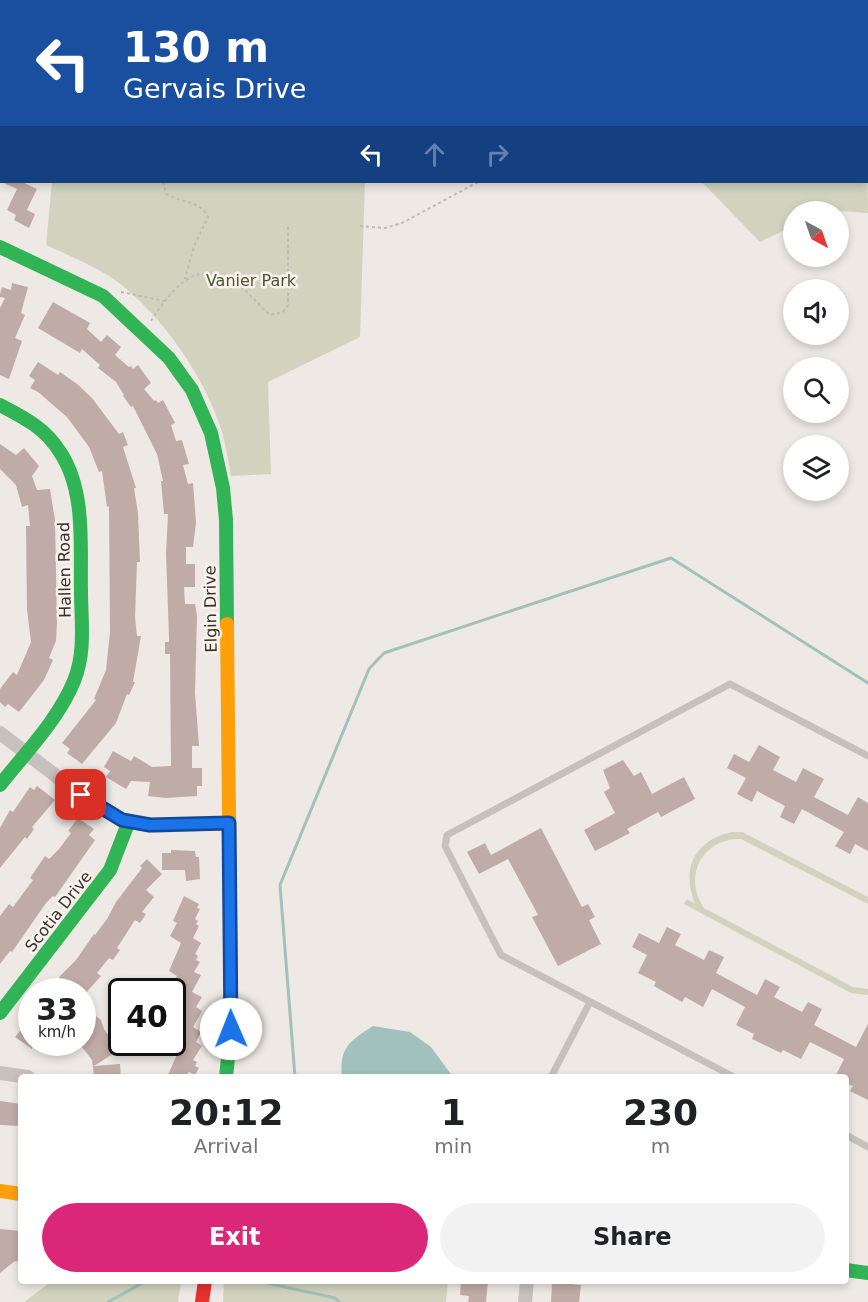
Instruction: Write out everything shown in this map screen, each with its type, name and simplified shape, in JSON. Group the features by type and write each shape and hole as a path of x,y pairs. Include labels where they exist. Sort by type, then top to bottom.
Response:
{"street":[{"name":"Elgin Drive","path":"0,247 103,296 169,358 192,390 211,433 226,520 231,1029 226,1074"},
{"name":"Hallen Road","path":"0,405 29,419 44,432 60,453 71,473 79,501 81,654 74,681 53,715 0,785"},
{"path":"0,733 81,795 122,820 150,825 229,823"},
{"name":"Scotia Drive","path":"0,1013 110,870 129,821"},
{"path":"0,1073 18,1076"},
{"path":"0,1191 18,1194"},
{"path":"849,1270 868,1273"},
{"path":"202,1301 205,1284"},
{"path":"525,1302 527,1284"}],"lane":[{"path":"728,1074 501,955 445,846 447,835 730,684 868,756"},
{"path":"553,1074 591,1002"},
{"path":"849,1138 868,1147"}],"path":[{"path":"144,333 164,301 185,279 194,246 208,217 205,210 196,204 174,199 166,194 163,183"},
{"path":"360,226 384,228 402,223 476,183"},
{"path":"185,279 209,273 231,279 270,315 283,312 288,305 288,227"},
{"path":"103,296 125,291 164,301"}],"green space":[{"name":"Vanier Park","path":"52,183 365,183 360,337 268,382 271,474 231,476 223,436 211,404 191,366 167,331 138,300 115,280 86,263 46,245"},
{"path":"703,183 868,183 868,213 849,212 849,201 783,201 783,231 760,242"},
{"path":"742,832 868,897 868,904 741,839 728,840 716,845 700,861 695,884 704,908 853,987 868,989 868,995 851,993 684,904 687,899 695,904 691,891 691,868 700,849 719,836"},
{"path":"48,1284 181,1284 178,1302 24,1302"},
{"path":"224,1284 448,1284 446,1302 223,1302"}],"water":[{"path":"373,1026 410,1032 431,1047 451,1074 342,1074 344,1052 358,1036"}],"building":[{"path":"4,183 24,183 37,189 27,210 35,214 29,228 14,220 16,215 7,210 17,189"},
{"path":"12,283 28,287 21,313 25,315 15,338 22,341 9,379 0,375 0,308 5,298 0,297 0,294 2,287 11,290"},
{"path":"53,302 90,323 87,329 101,342 107,335 121,347 115,355 129,367 133,369 138,365 151,383 144,389 154,401 158,403 163,400 175,423 171,425 176,441 182,440 189,464 183,465 188,484 193,483 196,523 193,547 186,547 186,564 195,564 195,587 184,587 185,604 195,604 197,616 195,693 199,746 192,746 192,768 202,768 202,786 197,786 197,796 166,798 148,796 150,782 131,781 126,789 106,777 110,771 104,767 113,751 131,761 134,756 152,767 171,766 170,654 165,654 165,642 169,642 166,554 168,514 164,514 161,481 163,481 157,454 133,406 131,407 123,396 116,382 98,368 100,365 82,349 80,353 38,328"},
{"path":"38,362 58,375 60,372 77,384 92,398 119,434 123,432 128,445 123,447 136,488 134,488 138,513 140,562 137,562 135,617 137,636 141,636 133,682 135,682 129,695 127,694 116,723 82,764 67,753 70,749 62,743 96,700 94,699 106,670 110,632 109,506 107,507 102,471 99,472 89,447 67,417 30,388 35,380 29,376"},
{"path":"0,444 16,455 24,448 39,466 32,476 37,490 50,489 55,520 57,623 56,641 49,658 53,660 44,680 19,712 8,704 5,707 0,702 0,689 13,672 17,675 31,642 27,610 26,526 30,526 28,505 22,507 16,485 0,469"},
{"path":"759,745 780,757 773,770 796,782 803,768 824,779 814,797 848,815 858,797 868,803 868,851 855,844 850,854 835,846 844,832 802,809 794,824 780,817 785,806 757,791 752,802 737,794 746,778 727,768 734,754 749,762"},
{"path":"623,760 634,776 641,772 652,794 684,777 695,799 661,817 658,812 627,829 630,833 595,851 584,830 615,813 604,792 610,788 603,770"},
{"path":"37,786 55,800 32,827 34,829 27,839 25,837 0,868 0,828 10,810 13,812 30,787 34,790"},
{"path":"78,818 94,829 89,835 95,840 55,897 53,896 46,903 12,952 10,951 0,964 0,916 9,904 13,907 33,880 30,878 45,856 49,859 59,849 71,833 68,831"},
{"path":"541,828 582,907 588,904 595,917 589,920 601,944 558,966 532,917 538,915 508,859 479,874 467,852 485,843 491,855"},
{"path":"171,850 195,851 196,857 199,857 200,879 186,881 185,870 162,870 162,853 171,853"},
{"path":"147,859 162,874 146,890 154,897 142,912 146,914 140,923 135,920 117,948 120,950 113,960 109,958 97,973 101,976 96,982 96,978 59,978 107,919 116,902 142,868 140,866"},
{"path":"184,896 199,904 197,908 200,909 195,919 199,926 193,938 201,943 195,954 198,956 196,960 200,962 194,972 201,975 192,992 202,997 196,1007 202,1011 193,1027 201,1032 196,1042 202,1046 193,1060 197,1062 195,1066 199,1068 196,1074 189,1072 188,1074 168,1074 176,1056 186,1056 186,978 176,978 177,976 169,971 181,943 170,936 177,923 173,921"},
{"path":"667,927 681,934 675,945 704,960 709,950 724,957 716,973 757,995 765,979 780,987 774,997 802,1012 808,1002 822,1009 814,1025 856,1047 868,1024 868,1100 850,1091 853,1086 849,1084 849,1074 836,1074 844,1059 810,1042 801,1059 783,1050 781,1053 752,1039 754,1034 736,1025 745,1007 712,989 703,1007 685,997 682,1002 654,986 656,982 638,973 647,955 632,947 639,933 659,943"},
{"path":"96,1016 101,1020 108,1035 110,1056 94,1066 120,1064 121,1074 94,1074 92,1060 89,1056 96,1056"},
{"path":"0,1101 18,1104 18,1126 0,1125"},
{"path":"0,1229 18,1231 18,1262 15,1261 0,1273"},
{"path":"461,1284 488,1284 486,1302 468,1302 469,1296 460,1295"},
{"path":"552,1284 581,1285 579,1302 551,1302"}],"waterway":[{"path":"295,1074 280,885 369,669 384,653 671,558 868,683"},
{"path":"108,1302 141,1284"},
{"path":"272,1284 335,1298 339,1302"}],"traffic: fast":[{"path":"0,247 103,296 169,358 192,390 211,433 223,488 226,520 227,624"},
{"path":"0,405 26,419 48,436 68,467 78,501 80,519 82,636 78,670 67,695 41,735 0,785"},
{"path":"0,1013 110,870 129,821"},
{"path":"226,1074 231,1029 230,909"},
{"path":"849,1270 868,1273"}],"traffic: slow":[{"path":"227,624 230,909"},
{"path":"0,1191 18,1194"}],"traffic: jam":[{"path":"202,1302 205,1284"}],"route":[{"path":"81,795 122,820 150,825 229,823 231,1029"}]}
